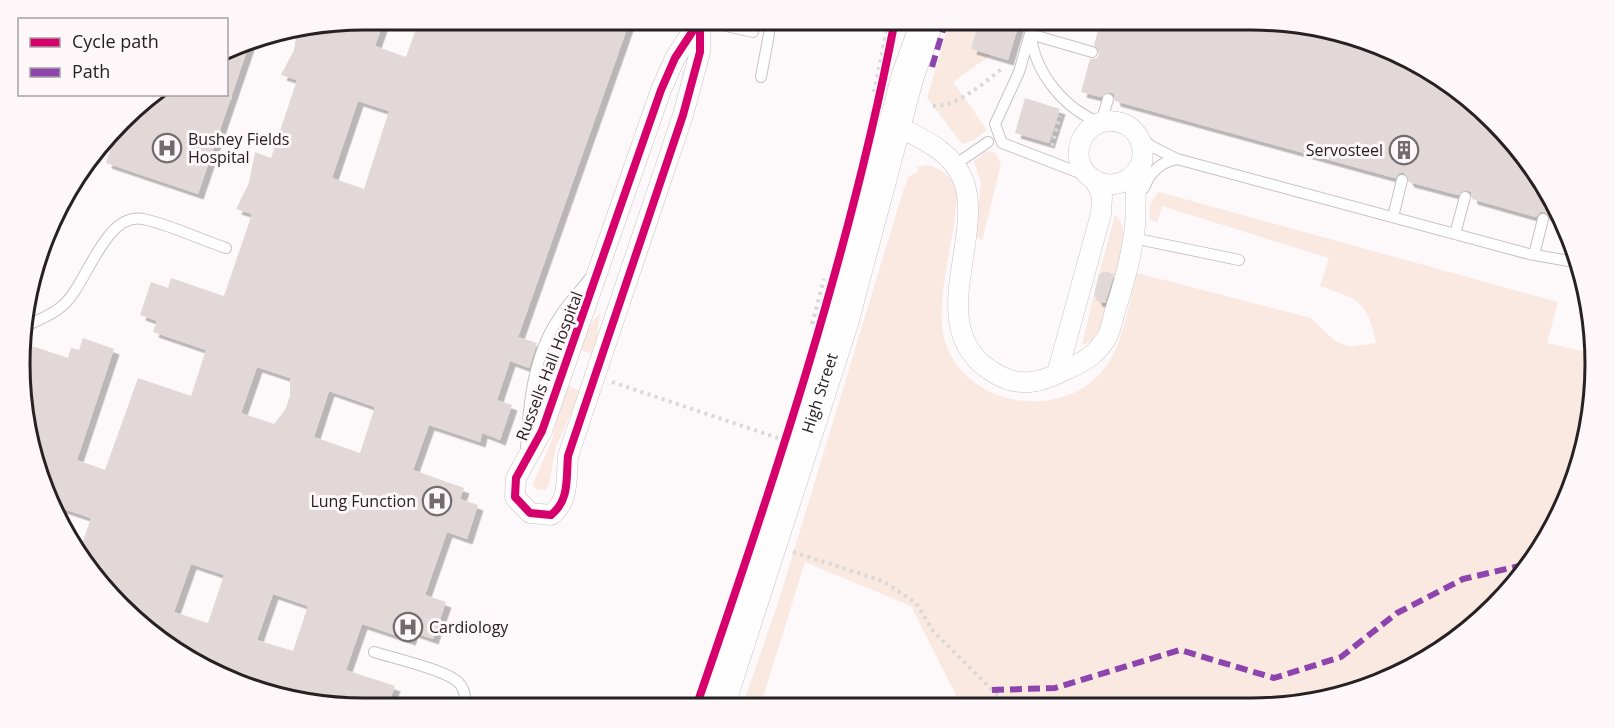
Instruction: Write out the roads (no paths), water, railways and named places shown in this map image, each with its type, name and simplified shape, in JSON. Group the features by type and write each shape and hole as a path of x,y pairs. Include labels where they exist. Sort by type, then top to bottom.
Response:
{"main road":[{"name":"High Street","path":"908,75 912,30"},
{"name":"High Street","path":"721,698 842,323 908,75 924,30"}],"street":[{"name":"Russells Hall Hospital","path":"693,30 675,58 661,90 542,431 516,478 515,497 530,513 551,515 564,499 568,456 683,115 700,52 700,30"},
{"path":"895,125 934,145 956,164 964,183 967,202 958,294 960,322 965,340 988,370 1006,380 1023,383 1042,381 1057,374 1091,358 1108,335 1123,286 1133,238 1136,189 1143,151 1135,131 1116,121 1101,123 1088,130 1079,149 1079,159 1102,196 1101,214 1057,374"},
{"path":"1092,178 1109,185 1119,184 1137,172 1142,162"}],"lane":[{"path":"744,30 753,32"},
{"path":"956,164 988,142 1019,72 1031,30"},
{"path":"761,77 769,34"},
{"path":"1030,34 1092,52"},
{"path":"1030,34 1033,54 1051,86 1070,103 1087,117 1101,123 1108,99"},
{"path":"996,124 1002,143"},
{"path":"1135,131 1150,146 1177,159 1534,255 1568,261"},
{"path":"988,142 1002,143 1092,178"},
{"path":"1135,214 1148,178 1165,161 1177,159"},
{"path":"1392,217 1402,180"},
{"path":"1455,234 1465,197"},
{"path":"33,322 63,306 82,282 105,238 118,225 140,219 226,248"},
{"path":"1534,255 1543,219"},
{"path":"1133,238 1239,260"},
{"path":"374,652 448,676 459,683 466,698"}],"place":[{"name":"Bushey Fields Hospital","path":"167,148"},
{"name":"Servosteel","path":"1404,150"},
{"name":"Lung Function","path":"437,501"},
{"name":"Cardiology","path":"408,627"}]}
